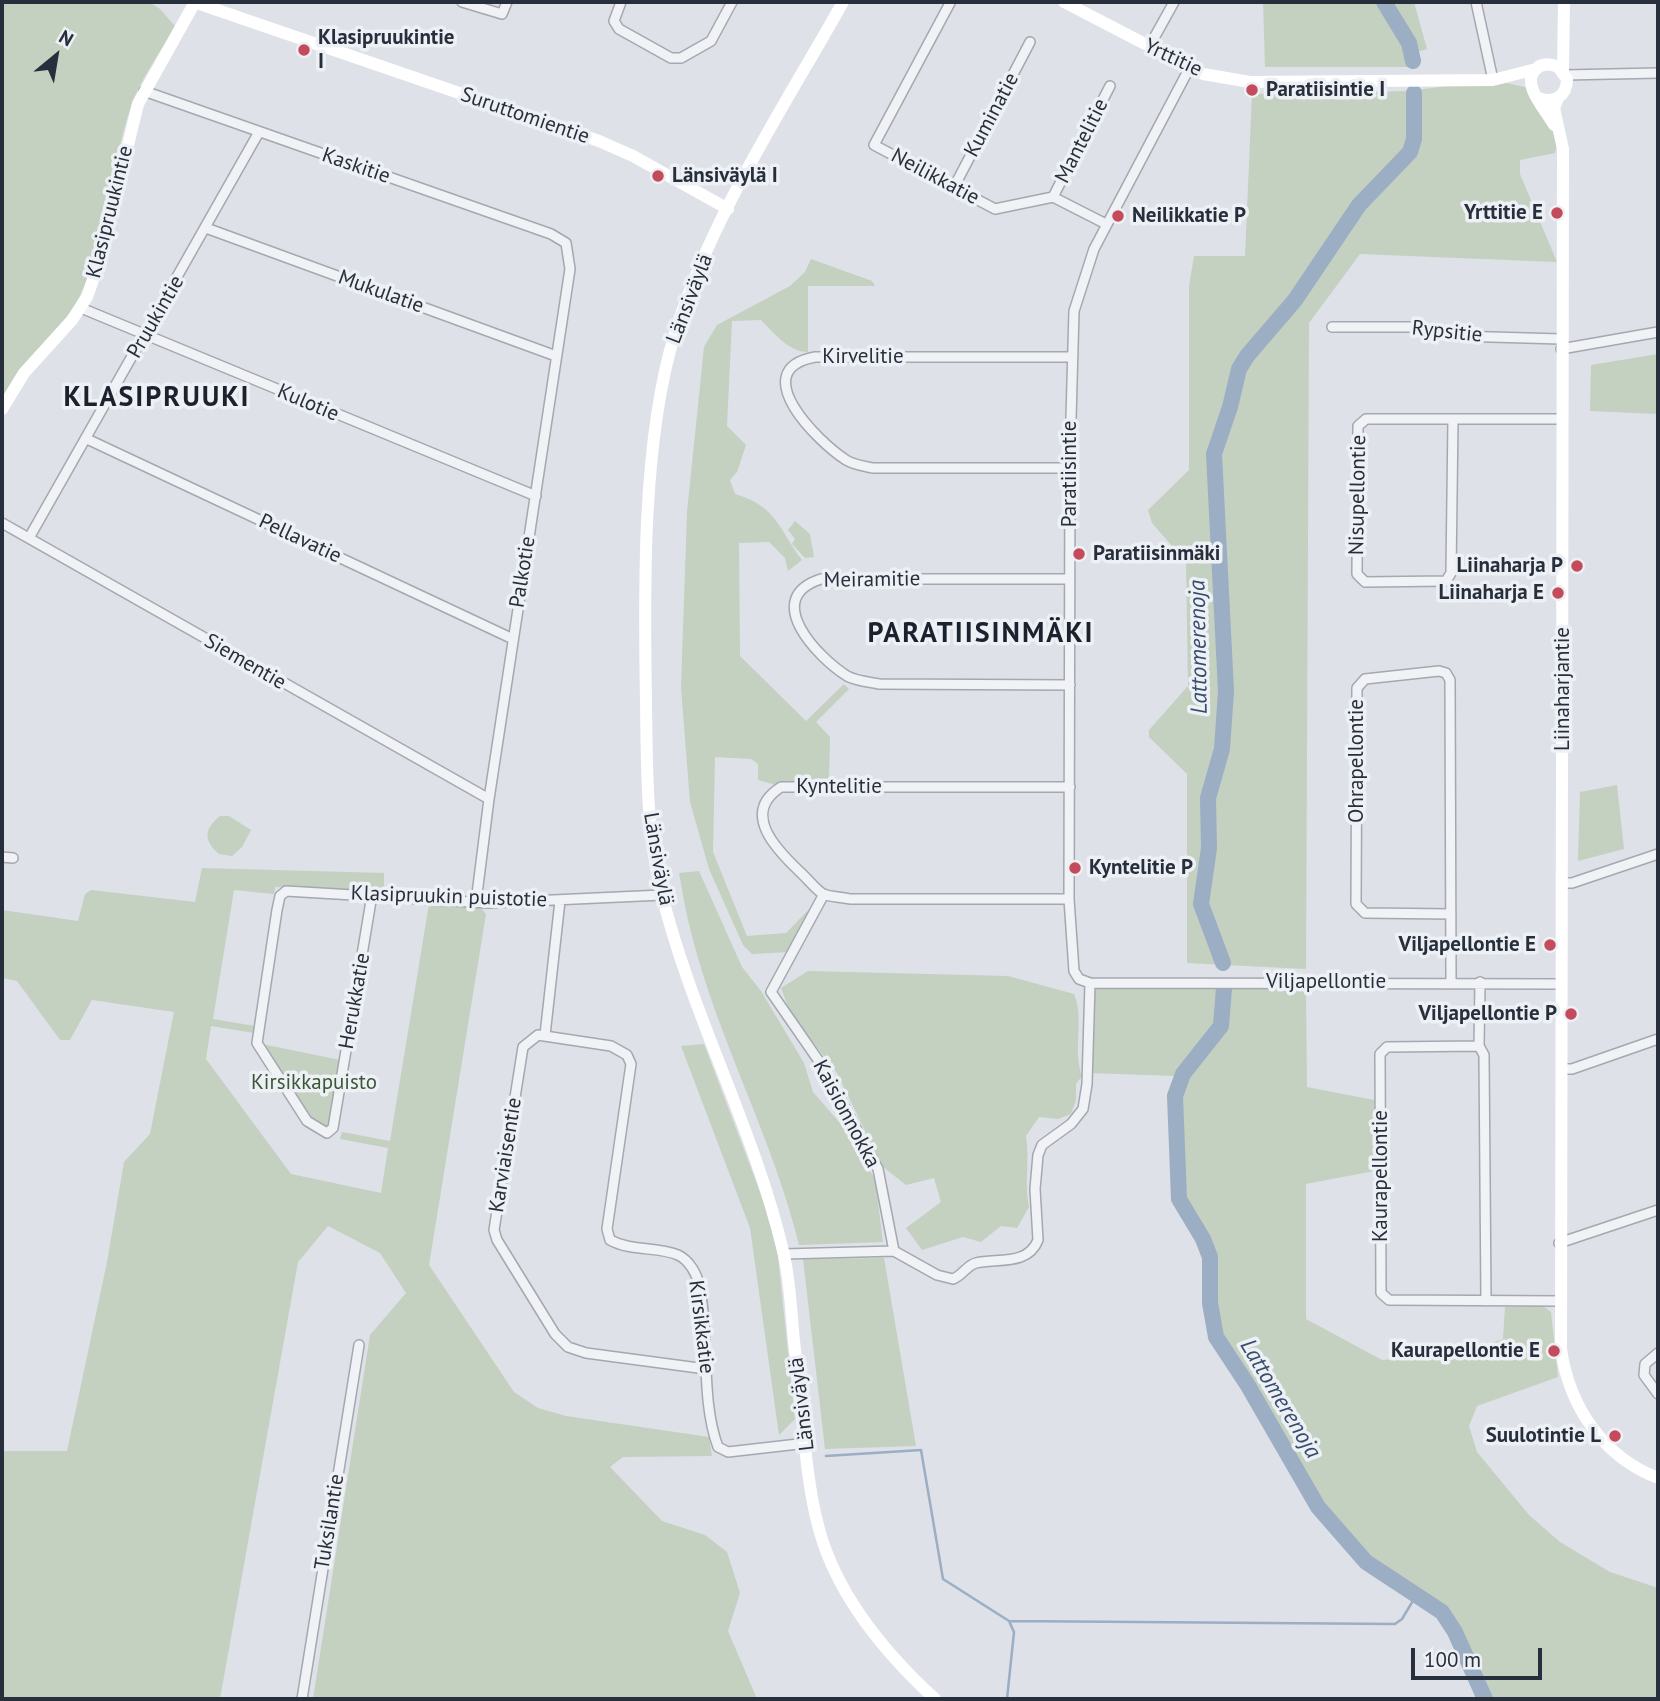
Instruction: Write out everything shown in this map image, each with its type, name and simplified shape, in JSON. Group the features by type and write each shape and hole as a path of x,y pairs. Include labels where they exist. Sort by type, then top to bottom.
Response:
{"main road":[{"name":"Suruttomientie","path":"195,2 225,7 599,141 642,160 728,209"},
{"name":"Klasipruukintie","path":"2,409 24,373 81,308 94,280 134,117 144,91 195,2"},
{"name":"Länsiväylä","path":"843,2 728,209 693,284 675,333 657,423 645,614 648,807 662,895 764,1186 784,1254 818,1528 838,1578 877,1638 934,1699"},
{"name":"Yrttitie","path":"1064,2 1203,74 1250,82 1497,80 1530,86"},
{"path":"1564,2 1564,27 1564,73 1567,85 1558,98 1549,101 1539,98 1530,86 1541,66 1555,53 1564,27"},
{"name":"Yrttitie","path":"1497,80 1541,66"},
{"path":"1541,66 1564,73"},
{"name":"Liinaharjantie","path":"1539,98 1560,135"},
{"name":"Liinaharjantie","path":"1558,98 1555,108 1563,149 1562,1069 1559,1243 1563,1366 1576,1405 1602,1440 1623,1458 1658,1478"}],"street":[{"path":"461,2 502,14 507,2"},
{"path":"621,2 614,21 619,29 671,58 681,58 711,41 732,2"},
{"path":"1149,47 1174,2"},
{"path":"1476,2 1497,80"},
{"name":"Neilikkatie","path":"950,3 874,145 995,209 1053,197"},
{"name":"Kuminatie","path":"954,187 1031,43"},
{"name":"Paratiisintie","path":"1090,983 1079,979 1071,963 1069,899 1069,468 1074,311 1083,275 1106,224 1190,67"},
{"path":"1564,73 1658,73"},
{"name":"Mantelitie","path":"1053,197 1110,86"},
{"name":"Kaskitie","path":"144,91 551,234 566,243"},
{"name":"Pruukintie","path":"29,538 259,132"},
{"path":"1053,197 1106,224"},
{"name":"Mukulatie","path":"206,228 556,356"},
{"name":"Palkotie","path":"476,902 489,799 570,269 566,243"},
{"name":"Kulotie","path":"81,308 536,496"},
{"name":"Rypsitie","path":"1332,327 1411,327 1457,336 1561,344 1658,332"},
{"name":"Kirvelitie","path":"1069,468 873,468 850,462 835,452 792,407 786,391 787,374 793,365 801,359 815,357 1071,357"},
{"name":"Nisupellontie","path":"1453,419 1451,573 1446,581 1364,582 1357,574 1358,426 1366,419 1453,419 1562,419"},
{"name":"Pellavatie","path":"87,439 513,639"},
{"name":"Siementie","path":"2,523 489,799"},
{"name":"Meiramitie","path":"1070,579 821,579 805,584 795,598 794,616 801,631 850,678 879,684 1070,685"},
{"name":"Ohrapellontie","path":"1451,914 1365,913 1356,904 1357,688 1365,679 1440,671 1446,673 1450,680 1451,914 1451,981"},
{"name":"Kyntelitie","path":"824,894 772,846 764,830 765,804 771,793 781,787 1070,787"},
{"path":"1562,883 1572,883 1658,854"},
{"path":"2,858 13,858"},
{"name":"Klasipruukin puistotie","path":"281,895 286,891 476,902 559,901 662,895"},
{"path":"824,894 850,899 1069,899"},
{"name":"Kaisionnokka","path":"824,894 771,992 823,1067 878,1169 894,1251"},
{"name":"Herukkatie","path":"281,895 257,1043 307,1121 327,1132 333,1128 372,895"},
{"path":"545,1035 559,901"},
{"name":"Viljapellontie","path":"1090,983 1451,981 1561,984"},
{"path":"1480,982 1479,1046 1484,1055 1486,1301"},
{"path":"784,1254 894,1251 937,1275 953,1279 975,1263 1004,1262 1024,1256 1035,1248 1038,1240 1035,1189 1038,1155 1042,1145 1071,1124 1083,1109 1087,1084 1090,983"},
{"name":"Karviaisentie","path":"545,1035 538,1035 523,1047 494,1230 497,1240 555,1334 568,1347 586,1353 706,1369"},
{"name":"Kirsikkatie","path":"545,1035 611,1046 627,1055 631,1064 607,1229 610,1240 624,1247 678,1255 693,1268 699,1285 716,1443 723,1451 807,1443"},
{"path":"1562,1069 1572,1069 1658,1039"},
{"name":"Kaurapellontie","path":"1479,1046 1387,1047 1380,1054 1381,1293 1389,1300 1560,1301"},
{"path":"1559,1243 1658,1210"},
{"name":"Tuksilantie","path":"302,1699 359,1345"},
{"path":"1658,1353 1645,1364 1644,1375 1658,1394"}],"green space":[{"path":"2,2 149,2 160,9 175,26 145,76 131,106 94,259 74,308 2,398"},
{"path":"1263,2 1381,2 1395,26 1409,67 1265,67"},
{"path":"1389,2 1414,2 1427,49 1417,52"},
{"path":"1493,80 1529,88 1559,135 1555,153 1520,160 1520,174 1557,262 1360,254 1309,323 1306,969 1187,963 1187,774 1149,737 1149,730 1188,686 1186,562 1152,523 1148,510 1189,470 1189,286 1194,256 1245,256 1252,94 1412,91 1414,113 1416,90"},
{"path":"811,259 872,281 875,286 808,286 808,352 788,345 761,320 732,321 727,426 746,445 737,472 730,480 735,494 749,499 769,512 802,560 788,571 785,558 769,542 739,543 740,656 806,721 844,684 849,689 816,722 830,737 829,780 776,785 758,780 758,764 751,759 715,757 713,852 747,936 786,933 818,900 789,952 752,954 743,945 709,869 690,802 681,688 687,512 704,347 717,325 790,286 805,272"},
{"path":"1658,354 1658,414 1590,411 1591,365"},
{"path":"795,521 810,534 814,557 805,558 792,544 795,539 788,530"},
{"path":"1617,785 1624,849 1578,861 1580,792"},
{"path":"220,816 229,816 251,830 242,847 232,856 219,854 208,839 208,830"},
{"path":"202,868 384,873 384,890 275,887 274,894 234,890 213,1019 255,1026 254,1033 211,1026 206,1059 291,1174 381,1193 388,1148 340,1139 342,1132 390,1141 429,904 481,908 486,914 429,1265 514,1392 538,1408 566,1416 709,1437 712,1456 623,1457 610,1467 662,1521 705,1535 727,1552 740,1593 728,1631 757,1699 313,1699 370,1335 406,1293 380,1253 328,1226 298,1262 220,1699 2,1699 2,1451 67,1451 107,1262 124,1162 150,1134 174,1012 92,1000 70,1040 60,1040 17,981 2,978 2,910 78,921 85,894 91,890 195,902"},
{"path":"699,871 742,967 761,991 804,1063 813,1092 845,1129 875,1179 883,1242 799,1245 775,1166 716,1014 690,928 679,873"},
{"path":"808,971 1008,976 1074,994 1082,1076 1076,1084 1076,1100 1071,1114 1058,1119 1039,1117 1026,1136 1029,1207 1017,1228 1001,1226 981,1242 963,1237 922,1250 906,1228 941,1202 934,1178 906,1185 882,1166 837,1073 790,1012 781,988"},
{"path":"1098,987 1218,987 1216,1025 1174,1076 1090,1073 1092,994"},
{"path":"1228,988 1306,990 1307,1087 1374,1100 1374,1171 1306,1184 1306,1319 1382,1360 1463,1353 1503,1339 1505,1307 1543,1306 1551,1312 1558,1377 1477,1406 1469,1426 1477,1452 1529,1515 1560,1542 1610,1572 1658,1588 1658,1699 1491,1699 1463,1634 1446,1610 1362,1552 1317,1499 1218,1328 1215,1261 1208,1241 1187,1209 1180,1185 1179,1106 1184,1081 1224,1027"},
{"name":"Kirsikkapuisto","path":"257,1043 345,1061 333,1128 327,1133 313,1126"},
{"path":"704,1044 765,1205 777,1248 795,1419 779,1435 750,1228 681,1046"},
{"path":"884,1258 916,1446 825,1449 803,1259"}],"waterway":[{"name":"Lattomerenoja","path":"1384,2 1409,43 1413,61"},
{"name":"Lattomerenoja","path":"1223,963 1201,904 1209,848 1208,798 1222,749 1226,691 1214,454 1239,369 1247,356 1295,300 1359,205 1410,152 1414,139 1414,93"},
{"name":"Lattomerenoja","path":"1224,988 1221,1026 1183,1074 1175,1096 1179,1199 1203,1239 1210,1257 1210,1303 1216,1337 1247,1384 1318,1507 1366,1562 1442,1612 1455,1632 1485,1699"},
{"path":"826,1456 921,1450 943,1579 1009,1621 1014,1632 1007,1699"},
{"path":"1009,1621 1395,1624 1402,1619 1417,1594"}],"place":[{"name":"Klasipruukintie I","path":"304,50"},
{"name":"Paratiisintie I","path":"1252,90"},
{"name":"Länsiväylä I","path":"658,176"},
{"name":"Yrttitie E","path":"1557,213"},
{"name":"Neilikkatie P","path":"1118,216"},
{"name":"Paratiisinmäki","path":"1079,554"},
{"name":"Liinaharja P","path":"1577,566"},
{"name":"Liinaharja E","path":"1558,593"},
{"name":"Kyntelitie P","path":"1075,868"},
{"name":"Viljapellontie E","path":"1550,945"},
{"name":"Viljapellontie P","path":"1571,1014"},
{"name":"Kaurapellontie E","path":"1554,1351"},
{"name":"Suulotintie L","path":"1615,1436"}],"district":[{"name":"KLASIPRUUKI","path":"157,398"},
{"name":"PARATIISINMÄKI","path":"981,634"}]}
